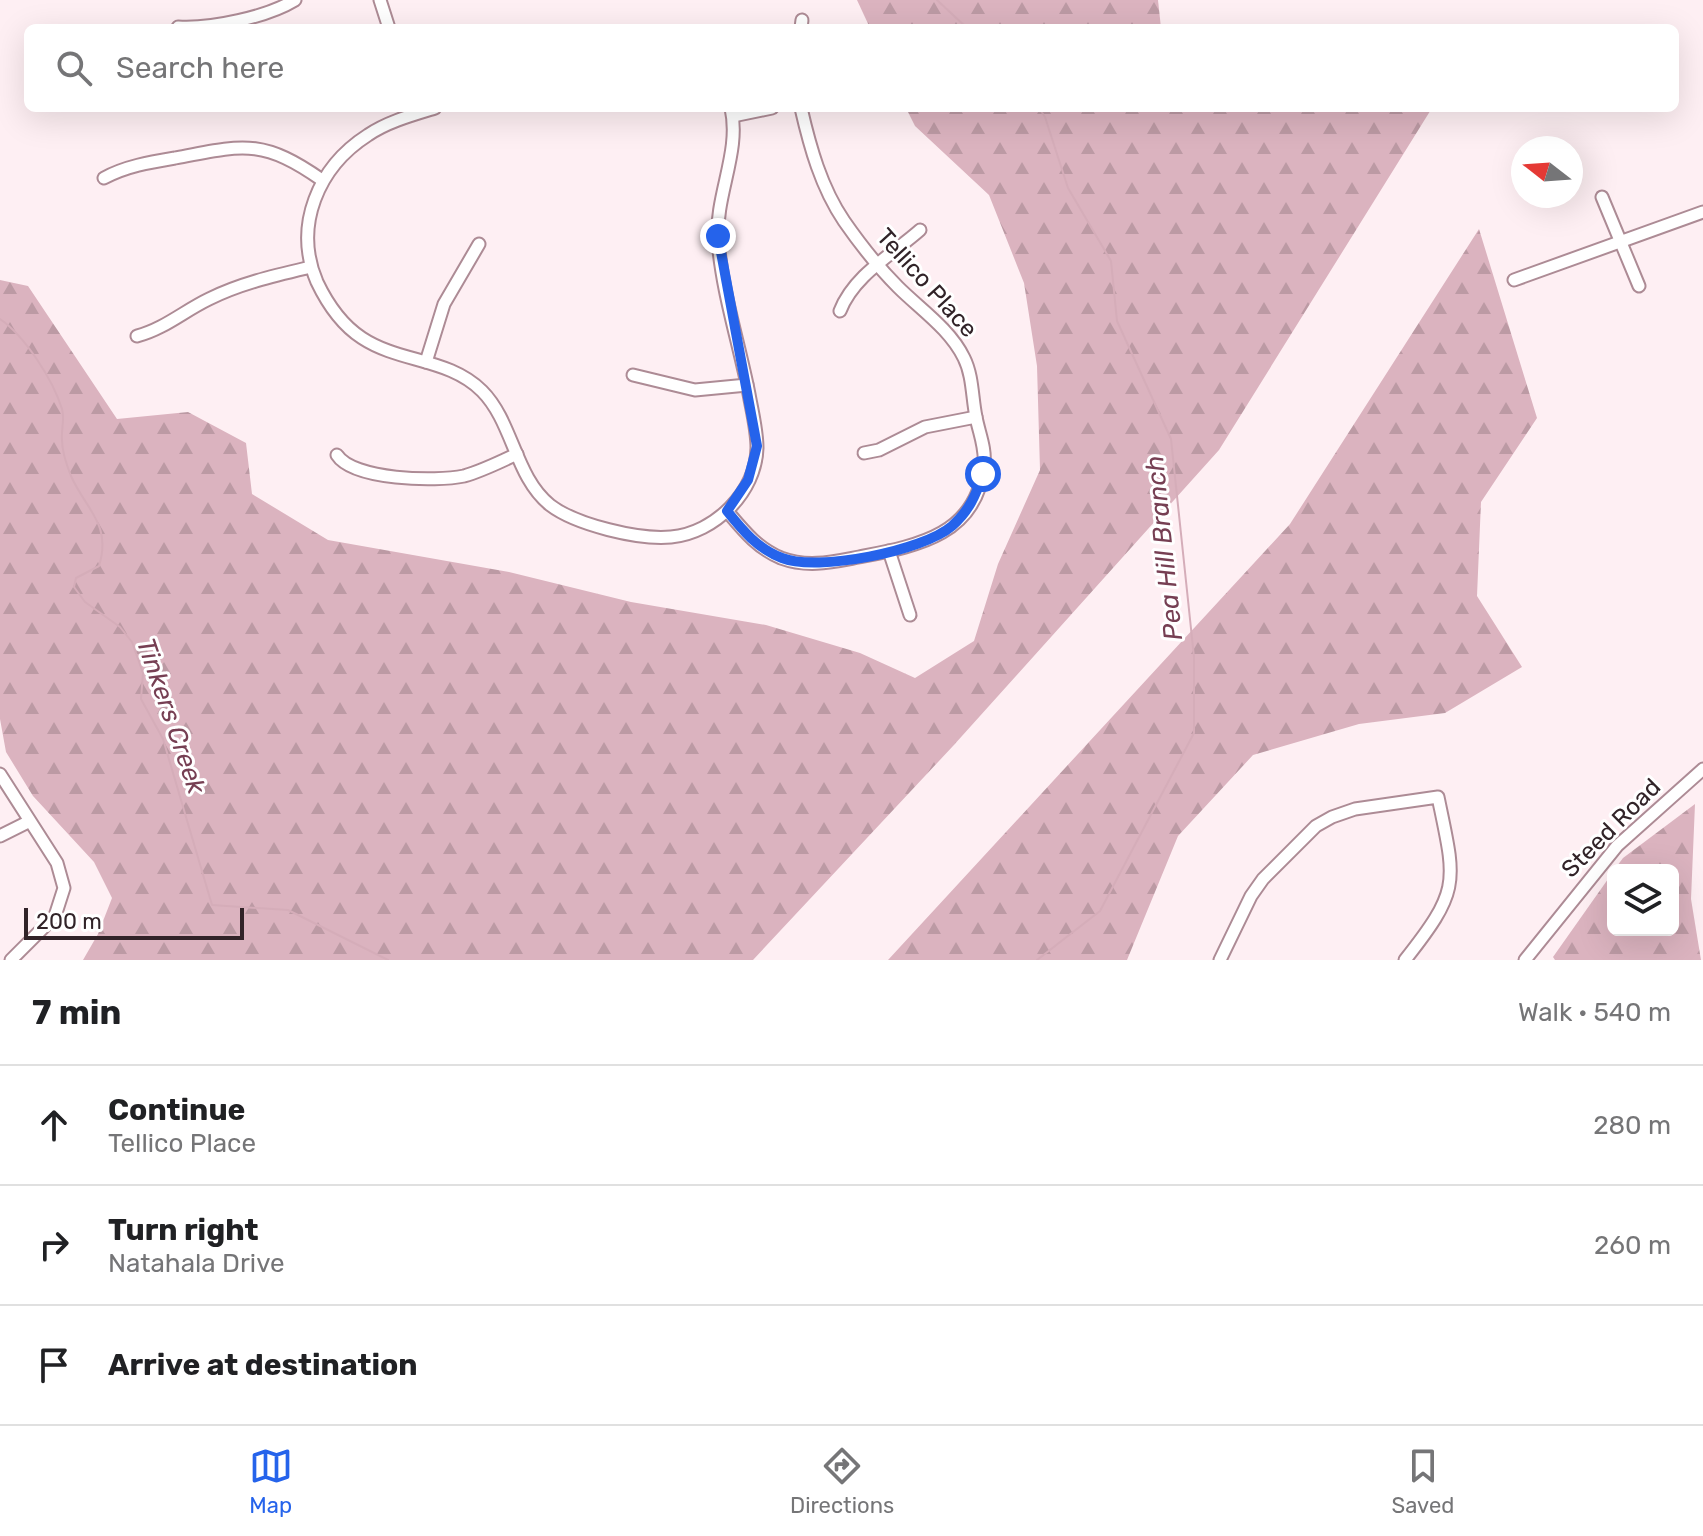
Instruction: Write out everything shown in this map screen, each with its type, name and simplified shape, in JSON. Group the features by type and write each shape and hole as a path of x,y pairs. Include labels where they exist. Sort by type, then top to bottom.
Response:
{"street":[{"path":"380,0 388,24"},
{"path":"217,24 290,1"},
{"path":"414,112 366,136 322,180 313,202 308,230 311,267 331,306 353,332 373,344 456,372 489,398 542,498 565,514 595,525 670,537 705,526 727,511 744,489 756,457 747,385 726,293 718,236 721,198 734,138 732,112"},
{"name":"Tellico Place","path":"727,511 758,545 795,562 825,563 889,551 933,539 951,526 970,506 979,486 984,462 967,364 959,349 877,265 843,219 828,191 810,144 802,112"},
{"path":"104,178 120,170 149,163 246,146 282,157 322,180"},
{"path":"1602,197 1639,286"},
{"path":"1514,280 1703,212"},
{"path":"840,311 852,289 920,230"},
{"path":"426,362 444,304 479,244"},
{"path":"137,336 154,332 231,289 311,267"},
{"path":"633,375 695,390 747,385"},
{"path":"864,453 879,450 925,427 976,417"},
{"path":"337,455 343,464 366,471 434,480 465,476 517,454"},
{"path":"889,551 910,615"},
{"name":"Steed Road","path":"1525,960 1617,846 1703,769"},
{"path":"0,774 57,863 64,888 59,907 48,925 11,960"},
{"path":"1220,960 1251,896 1263,879 1316,826 1355,809 1438,797 1452,864 1451,885 1444,907 1405,960"},
{"path":"0,836 28,822"}],"green space":[{"path":"857,0 1158,0 1161,24 868,24"},
{"path":"908,112 1430,112 1219,450 953,746 753,960 83,960 98,934 112,898 94,862 33,796 6,752 0,719 0,280 28,286 117,419 188,412 246,443 252,494 328,540 509,572 631,602 766,625 860,653 915,678 974,641 998,564 1040,470 1037,366 1024,283 989,195 915,126"},
{"path":"1479,229 1537,418 1481,502 1477,596 1522,667 1445,713 1359,724 1253,755 1178,836 1127,960 888,960 1290,524"},
{"path":"1695,804 1691,899 1701,960 1555,960 1553,957 1607,880 1607,936 1679,936 1679,864 1618,864"}],"waterway":[{"name":"Pea Hill Branch","path":"937,0 963,24"},
{"name":"Pea Hill Branch","path":"1037,960 1100,911 1194,733 1194,657 1171,439 1117,321 1111,261 1068,188 1042,112"},
{"name":"Tinkers Creek","path":"0,319 19,336 37,360 62,409 62,444 66,463 96,518 102,539 99,566 76,578 74,587 85,602 120,627 132,642 143,673 141,699 163,739 212,905 288,910 388,960"}],"route":[{"path":"718,236 726,293 757,446 744,489 727,511 747,536 771,553 806,564 915,545 933,539 966,512 983,474"}]}
